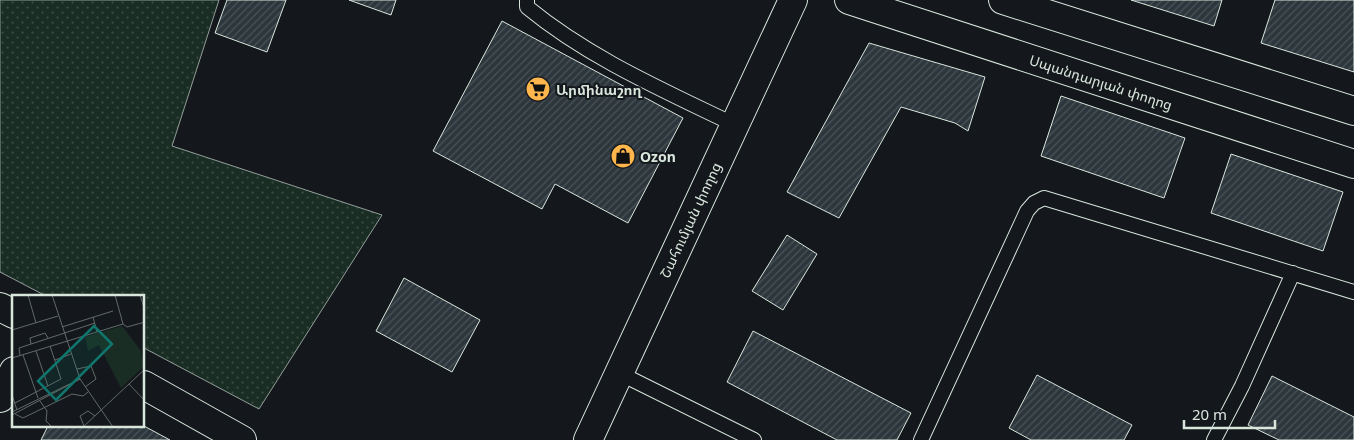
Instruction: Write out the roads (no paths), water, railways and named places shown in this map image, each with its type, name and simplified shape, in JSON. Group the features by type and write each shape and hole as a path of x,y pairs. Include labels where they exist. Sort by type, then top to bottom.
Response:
{"street":[{"name":"Շահումյան փողոց","path":"588,440 793,0"},
{"name":"Սպանդարյան փողոց","path":"849,0 1354,164"},
{"path":"1003,0 1354,111"},
{"path":"0,307 12,313"},
{"path":"0,398 12,374"},
{"path":"145,387 242,440"}],"lane":[{"path":"527,0 527,7 548,24 622,70 735,125"},
{"path":"922,440 1027,211 1034,203 1044,198 1354,292"},
{"path":"1214,440 1242,386 1293,273"},
{"path":"619,374 754,440"}],"place":[{"name":"Արմինաշող","path":"538,89"},
{"name":"Ozon","path":"623,156"}]}
